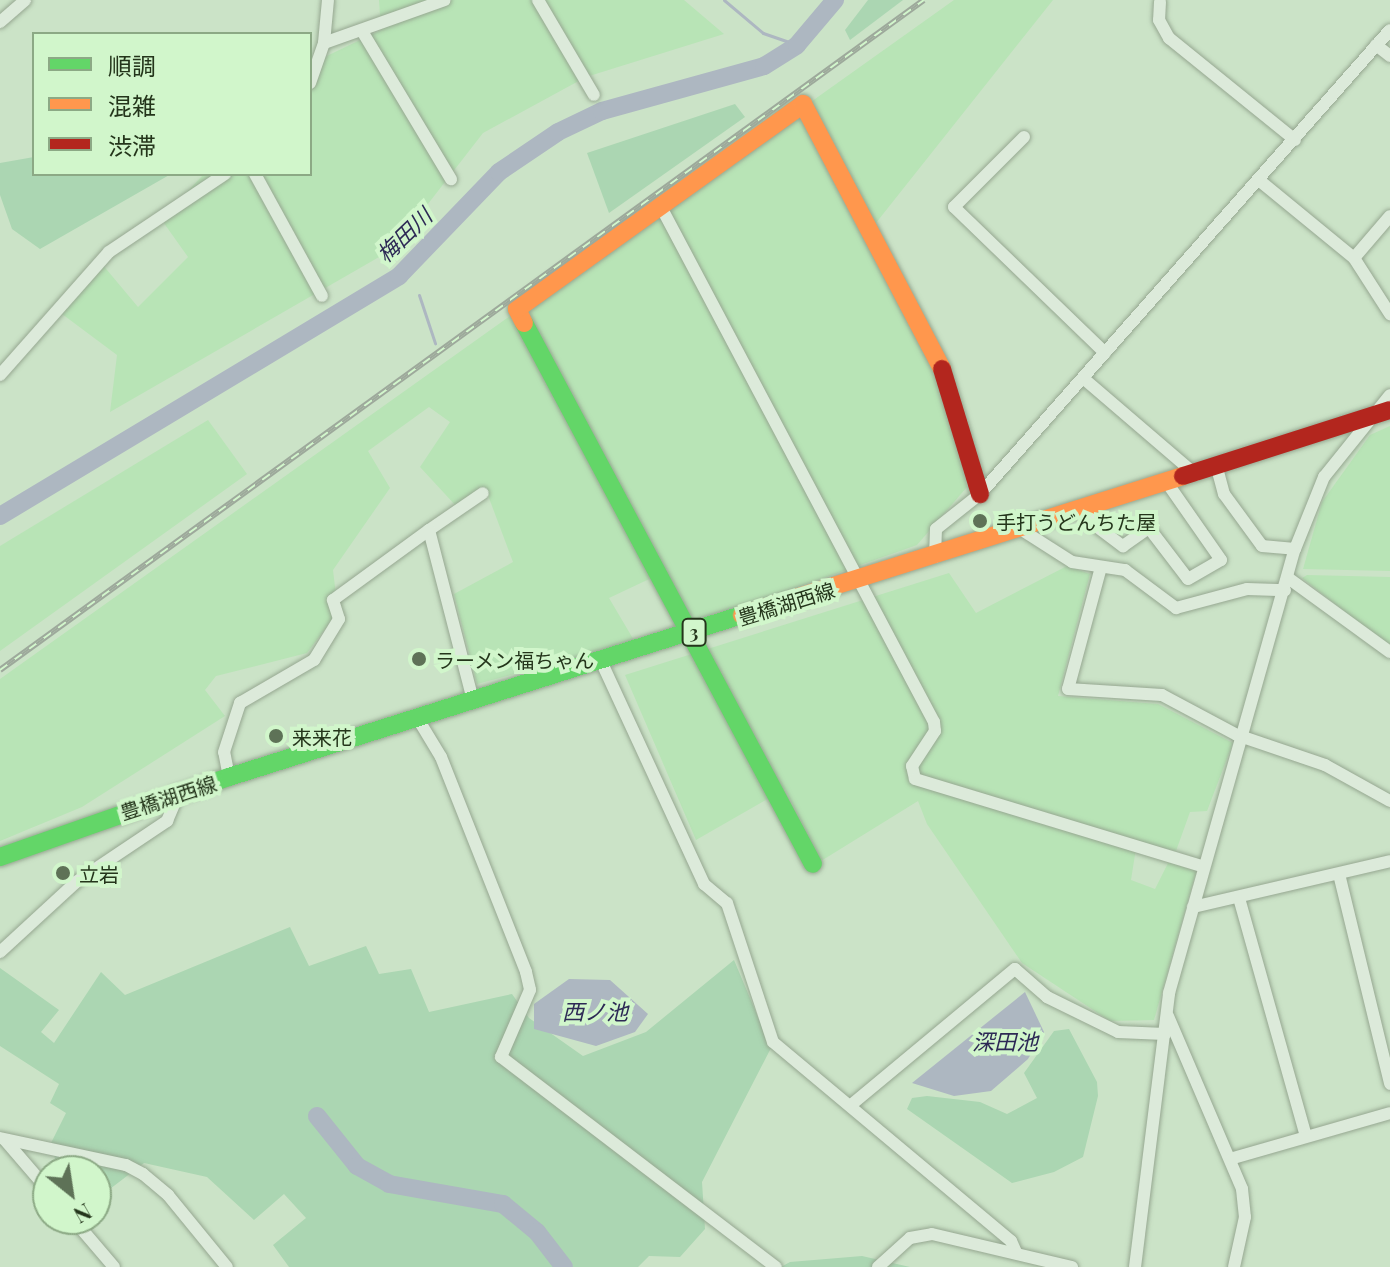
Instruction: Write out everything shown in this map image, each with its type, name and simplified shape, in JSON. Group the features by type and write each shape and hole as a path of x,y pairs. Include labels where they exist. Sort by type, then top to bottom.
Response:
{"main road":[{"path":"813,864 692,632 517,309 803,104 940,363 980,494"},
{"name":"豊橋湖西線","path":"0,857 179,793 1168,484 1390,410"}],"street":[{"path":"0,22 25,0"},
{"path":"312,77 324,43 328,0"},
{"path":"324,43 445,0"},
{"path":"538,0 594,95"},
{"path":"1160,2 1159,20 1169,38 1295,140"},
{"path":"935,557 936,529 980,494 1260,181 1390,30"},
{"path":"362,31 451,179"},
{"path":"1376,45 1390,56"},
{"path":"1024,137 954,207 1105,353"},
{"path":"0,375 109,252 222,176"},
{"path":"256,176 322,296"},
{"path":"1260,181 1354,258 1390,314"},
{"path":"660,205 934,722 935,731 912,766 915,779 1204,867"},
{"path":"1354,258 1390,216"},
{"path":"1083,378 1196,475"},
{"path":"1135,1267 1168,1016 1193,907 1245,736 1295,549 1324,477 1369,416 1390,395"},
{"path":"1217,468 1224,494 1262,546 1295,549"},
{"path":"1088,509 1092,523 1123,546 1149,528 1188,579 1221,560 1168,484"},
{"path":"229,777 224,752 240,703 314,660 339,619 333,600 483,493"},
{"path":"429,530 473,700"},
{"path":"1022,530 1050,553 1125,570 1176,608 1247,589 1286,584 1390,652"},
{"path":"1101,567 1068,689 1162,695 1245,736 1325,765 1390,801"},
{"path":"601,661 704,884 727,903 773,1042 851,1105 1016,1252"},
{"path":"418,719 441,757 526,972 530,990 501,1057 776,1267"},
{"path":"0,952 76,882 167,821 179,793"},
{"path":"1193,907 1390,861"},
{"path":"1339,874 1390,1084"},
{"path":"1239,898 1306,1136"},
{"path":"851,1105 1015,969 1047,997 1118,1032 1165,1034"},
{"path":"1168,1016 1233,1158 1245,1217 1234,1267"},
{"path":"1233,1158 1390,1113"},
{"path":"2,1139 32,1172"},
{"path":"2,1139 126,1165 143,1174 168,1195 227,1267"},
{"path":"878,1267 910,1238 932,1234 1072,1267"},
{"path":"87,1235 114,1267"}],"green space":[{"path":"379,0 684,0 724,34 586,77 483,133 393,249 110,412 117,355 58,311 102,264 138,307 188,257 161,219 202,176 312,176 312,63 381,30"},
{"path":"868,0 903,0 850,40 845,30"},
{"path":"954,0 1053,0 868,233 943,387 967,487 917,545 691,625 662,573 609,598 635,642 477,684 454,594 513,562 486,490 457,507 420,467 450,422 429,407 368,451 390,488 333,570 338,612 307,653 216,676 205,690 225,716 82,807 0,841 0,679"},
{"path":"735,104 745,117 609,213 587,153"},
{"path":"32,157 32,176 168,176 40,249 12,229 0,195 0,163"},
{"path":"208,420 247,474 0,651 0,546"},
{"path":"1390,426 1390,571 1303,569 1322,502 1370,435"},
{"path":"1067,566 1090,574 1058,696 1158,704 1233,743 1207,811 1190,812 1176,851 1137,842 1131,880 1155,889 1168,863 1198,865 1154,1020 1110,1021 1022,963 927,824 918,801 821,861 785,789 696,840 625,675 949,573 976,613"},
{"path":"1307,575 1390,577 1390,647 1302,578"},
{"path":"290,927 309,966 366,946 379,974 411,969 429,1012 512,994 529,1018 583,1056 646,1032 734,960 771,1048 702,1182 705,1229 680,1257 649,1256 638,1267 289,1267 273,1245 306,1218 284,1194 254,1220 207,1177 144,1163 112,1187 112,1155 54,1155 51,1143 66,1113 50,1103 59,1084 0,1046 0,968 59,1010 41,1032 54,1043 101,972 125,995"},
{"path":"1069,1029 1097,1082 1098,1096 1083,1157 1054,1172 1012,1183 907,1109 912,1098 927,1096 980,1102 1007,1114 1037,1098 1024,1073 1054,1031"},
{"path":"862,1256 910,1267 781,1267 790,1262"}],"water":[{"name":"西ノ池","path":"569,979 610,980 648,1014 635,1032 596,1046 534,1029 534,1004"},
{"name":"深田池","path":"1025,992 1044,1032 1028,1059 991,1091 954,1096 912,1083"}],"waterway":[{"path":"724,0 763,33 797,45"},
{"name":"梅田川","path":"0,516 399,276 499,172 558,132 602,111 764,66 797,45 835,0"},
{"path":"419,295 435,343"},
{"path":"317,1116 357,1166 389,1184 503,1204 537,1232 564,1267"}],"railway":[{"path":"0,670 924,0"}],"traffic: fast":[{"path":"524,323 813,864"},
{"path":"0,857 229,777 742,615"}],"traffic: slow":[{"path":"524,323 517,309 803,104 942,369"},
{"path":"742,615 1183,476"}],"traffic: jam":[{"path":"942,369 980,494"},
{"path":"1183,476 1390,410"}],"place":[{"name":"手打うどんちた屋","path":"980,521"},
{"name":"ラーメン福ちゃん","path":"419,659"},
{"name":"来来花","path":"276,736"},
{"name":"立岩","path":"63,873"}]}
